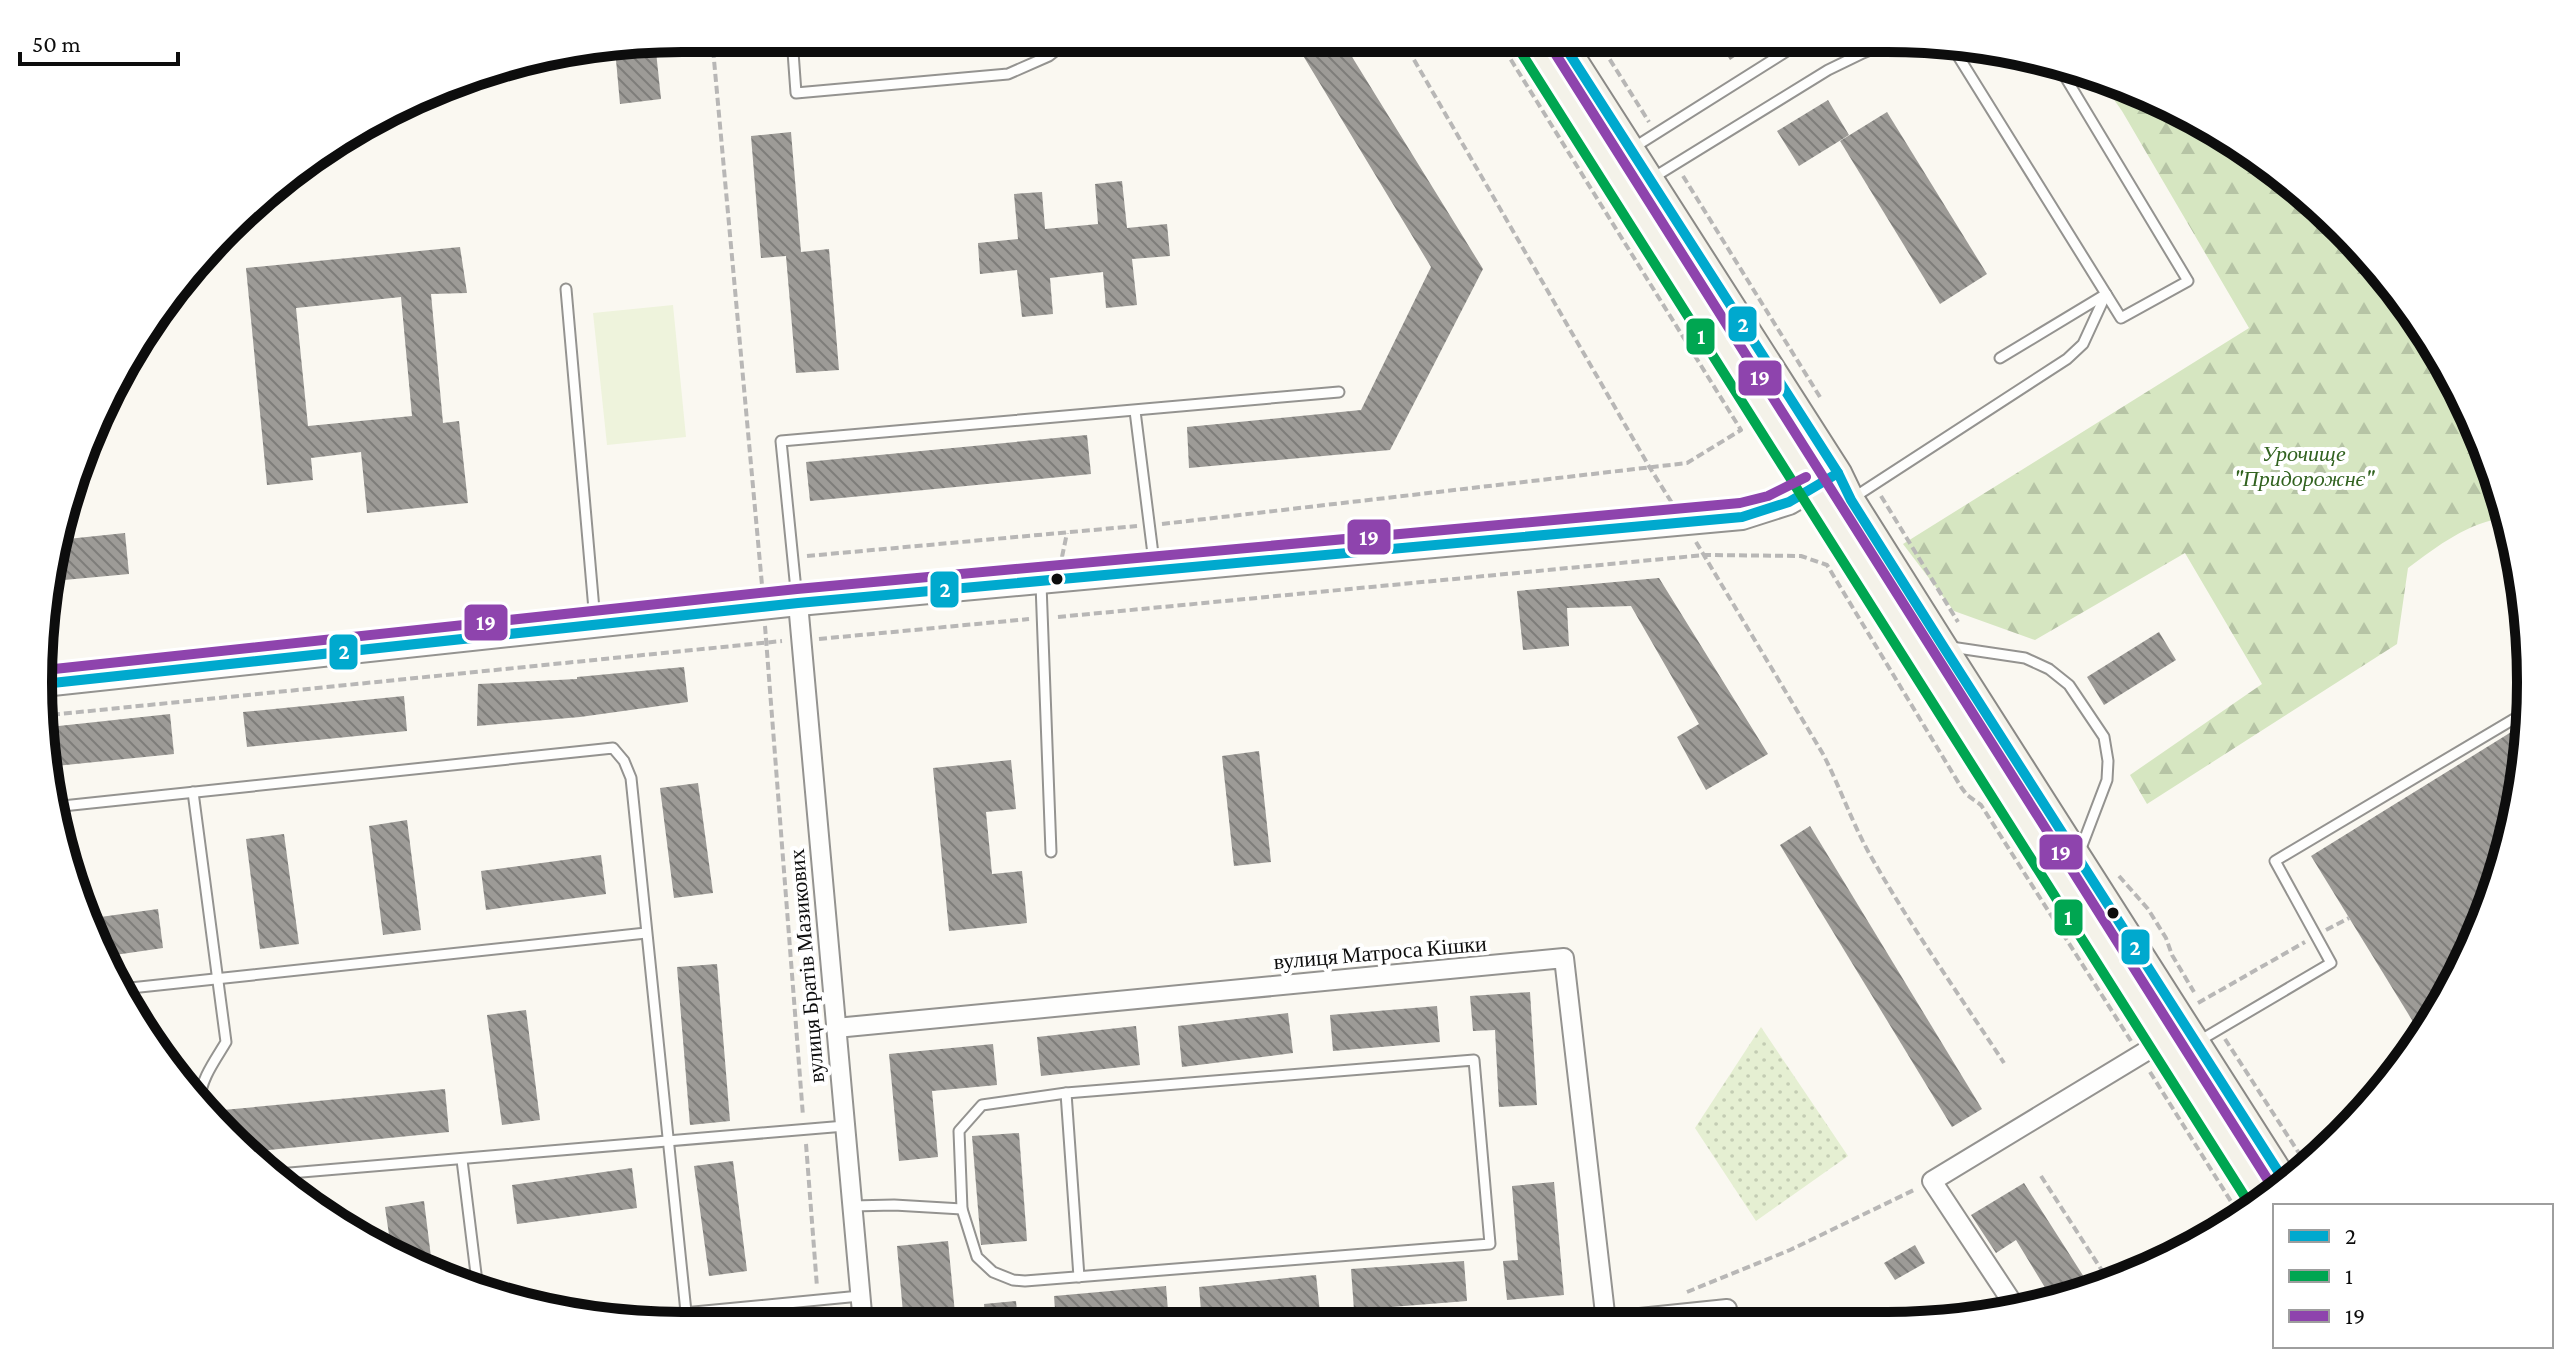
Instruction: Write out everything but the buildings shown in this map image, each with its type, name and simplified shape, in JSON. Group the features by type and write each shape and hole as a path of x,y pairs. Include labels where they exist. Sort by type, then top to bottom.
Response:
{"main road":[{"path":"1537,52 1812,489 2173,1044 2258,1191"},
{"path":"1568,52 1838,473 1851,500 2078,858 2190,1010 2173,1044"},
{"path":"2173,1044 2279,1175"}],"street":[{"path":"52,683 798,603 1742,517 1773,509 1838,473"},
{"name":"вулиця Братів Мазикових","path":"798,603 862,1312"},
{"name":"вулиця Матроса Кішки","path":"836,1028 1564,958 1603,1312"},
{"path":"2011,1300 1932,1181 2173,1044"},
{"path":"1696,1312 1727,1309 1727,1312"}],"lane":[{"path":"793,52 796,93 1008,74 1054,52"},
{"path":"1607,164 1785,52"},
{"path":"1626,195 1828,70 1866,52"},
{"path":"1958,56 2121,318 2188,281 2066,78"},
{"path":"566,289 596,625"},
{"path":"2000,358 2106,294"},
{"path":"1851,500 2067,359 2083,344 2106,294"},
{"path":"798,603 781,441 1339,392"},
{"path":"1135,411 1155,570"},
{"path":"1041,581 1051,852"},
{"path":"1943,646 2025,658 2049,669 2069,685 2104,737 2107,780 2078,858"},
{"path":"2173,1044 2218,1029 2331,963 2275,861 2516,718"},
{"path":"64,806 613,748 624,761 631,778 686,1312 860,1296"},
{"path":"193,792 226,1042 202,1089"},
{"path":"131,988 646,933"},
{"path":"1474,1060 1490,1244 1025,1281 993,1272 977,1257 962,1209 959,1131 982,1105 1066,1093 1474,1060"},
{"path":"1066,1093 1079,1277"},
{"path":"288,1173 845,1126"},
{"path":"462,1160 477,1278"},
{"path":"852,1206 962,1209"}],"path":[{"path":"713,52 764,607 819,1312"},
{"path":"1410,52 1650,468 1823,754 1873,860 2004,1063"},
{"path":"793,557 1149,525 1650,468 1687,463 1741,430 1506,52"},
{"path":"1605,52 1656,133"},
{"path":"1675,164 1824,403"},
{"path":"1873,483 1976,651"},
{"path":"53,715 766,642 1704,555 1801,556 1827,565 1961,787 1981,805 2136,1049 2173,1044"},
{"path":"2117,873 2148,909 2166,938 2190,1010 2218,1029 2301,1157"},
{"path":"2190,1010 2349,918"},
{"path":"2144,1062 2235,1207"},
{"path":"2041,1176 2104,1274"},
{"path":"1681,1295 1790,1250 1932,1181"}],"green space":[{"name":"Урочище \"Придорожнє\"","path":"2109,92 2166,117 2237,158 2302,208 2361,267 2387,298 2433,367 2469,441 2496,519 2479,524 2442,543 2408,568 2397,644 2147,804 2130,775 2262,684 2185,553 2035,640 1954,611 1903,544 2249,328"},
{"path":"673,305 686,437 607,445 593,313"},
{"path":"1761,1027 1848,1156 1756,1221 1695,1128"}],"transit line":[{"name":"1","path":"1521,52 2246,1199"},
{"name":"19","path":"1554,52 2270,1183"},
{"name":"2","path":"1568,52 2280,1174"},
{"name":"2","path":"52,683 798,603 1742,517 1789,502 1838,473"},
{"name":"19","path":"52,669 797,589 1740,503 1768,496 1806,477"}]}
